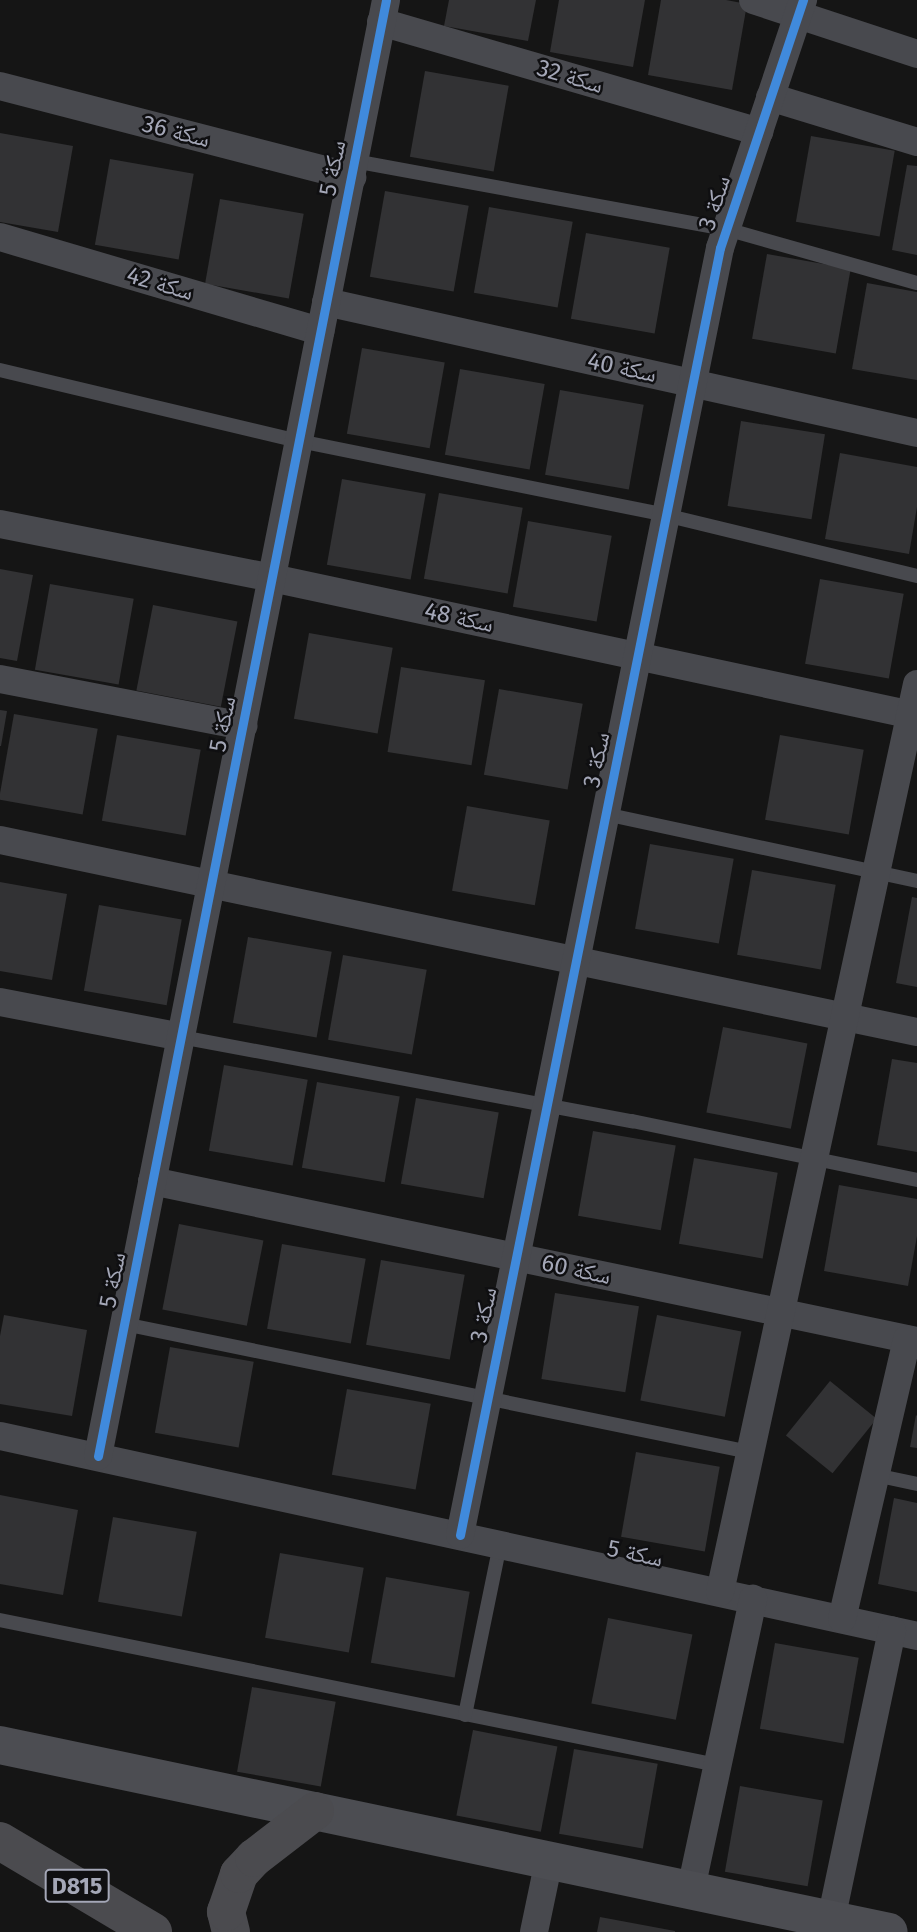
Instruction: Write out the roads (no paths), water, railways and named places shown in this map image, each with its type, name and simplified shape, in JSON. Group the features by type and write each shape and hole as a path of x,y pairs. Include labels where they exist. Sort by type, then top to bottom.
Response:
{"main road":[{"path":"231,1932 226,1912 239,1874 254,1858 314,1811"},
{"name":"D815","path":"0,1841 153,1932"}],"street":[{"path":"753,0 800,7 917,54"},
{"name":"سكة 3","path":"460,1535 726,229 800,7"},
{"name":"سكة 32","path":"384,11 759,132"},
{"name":"سكة 5","path":"98,1456 384,11"},
{"name":"سكة 36","path":"0,86 353,169"},
{"path":"770,97 917,142"},
{"name":"سكة 42","path":"0,237 320,331"},
{"name":"سكة 40","path":"326,302 917,433"},
{"name":"سكة 48","path":"0,524 272,578 914,715"},
{"path":"0,679 243,726"},
{"path":"720,1592 876,872 914,715 917,684"},
{"path":"0,840 917,1032"},
{"path":"0,1002 181,1037"},
{"name":"سكة 60","path":"152,1181 912,1340"},
{"path":"842,1619 875,1475 912,1340"},
{"name":"سكة 5","path":"0,1436 904,1633"},
{"path":"691,1889 753,1599"},
{"path":"831,1920 904,1633"},
{"path":"0,1745 889,1932"},
{"path":"534,1932 549,1860"}],"lane":[{"path":"353,169 726,229 917,283"},
{"path":"0,370 299,441 666,516 917,576"},
{"path":"605,814 917,881"},
{"path":"181,1037 917,1180"},
{"path":"124,1324 750,1452"},
{"path":"875,1475 917,1484"},
{"path":"465,1715 500,1544"},
{"path":"0,1620 717,1765"}]}
